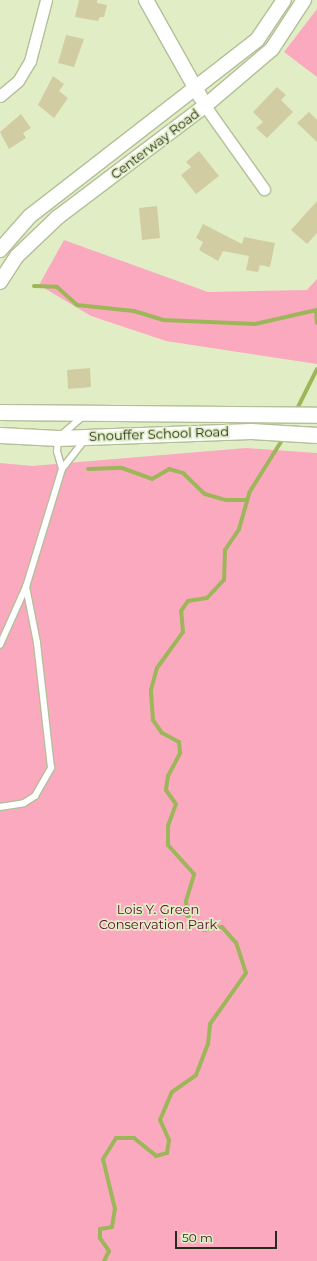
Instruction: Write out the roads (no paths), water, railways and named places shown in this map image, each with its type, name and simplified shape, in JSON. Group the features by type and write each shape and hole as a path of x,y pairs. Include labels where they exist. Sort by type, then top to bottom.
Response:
{"main road":[{"name":"Snouffer School Road","path":"0,412 263,412 317,415"},
{"name":"Snouffer School Road","path":"0,435 58,438 252,431 316,434"}],"street":[{"path":"0,96 18,81 30,61 46,0"},
{"path":"146,0 205,106 264,189"},
{"name":"Centerway Road","path":"0,250 30,216 196,90 257,40 284,0"},
{"name":"Centerway Road","path":"0,282 17,256 58,217 205,106 272,49 304,0"}],"lane":[{"path":"62,469 57,452 58,438 73,423 93,411"},
{"path":"0,644 26,587 62,469 90,436"},
{"path":"0,807 24,803 35,796 51,768 36,643 26,587"}],"waterway":[{"path":"34,286 57,287 77,305 134,311 163,320 255,324 316,310 317,323"},
{"path":"296,411 317,369"},
{"path":"104,1261 109,1251 100,1238 100,1229 112,1227 115,1209 103,1159 116,1138 134,1138 156,1156 167,1153 169,1140 160,1120 172,1092 196,1075 208,1044 210,1024 246,973 236,943 222,927 204,930 187,915 186,901 194,874 168,845 168,826 176,804 166,790 168,776 180,753 179,742 162,733 153,720 151,690 157,668 183,632 181,611 188,601 207,598 224,580 225,550 239,529 249,493 284,437"},
{"path":"88,469 122,468 152,479 169,469 183,473 205,494 226,500 247,500"}],"park label":[{"name":"Lois Y. Green Conservation Park","path":"158,918"}]}
